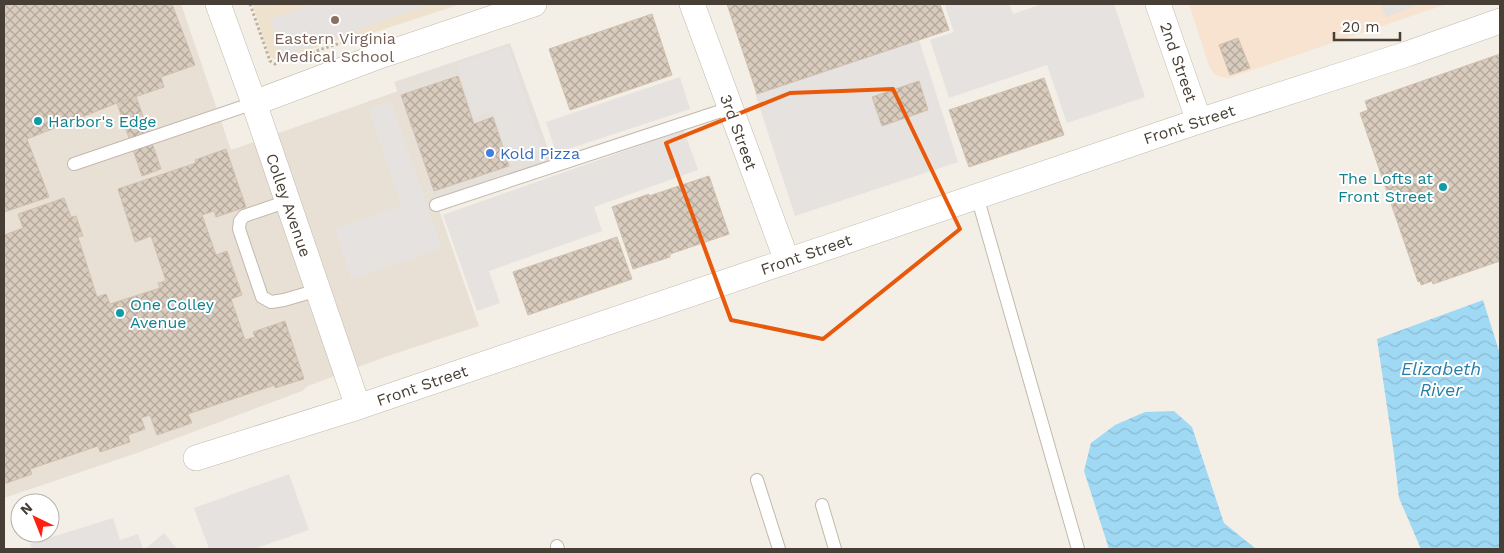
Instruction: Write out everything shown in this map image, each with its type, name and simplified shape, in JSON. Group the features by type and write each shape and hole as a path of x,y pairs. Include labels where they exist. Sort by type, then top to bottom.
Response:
{"street":[{"name":"Colley Avenue","path":"218,4 254,103 358,407"},
{"path":"254,103 374,58 534,4"},
{"name":"3rd Street","path":"692,4 787,260"},
{"name":"2nd Street","path":"1158,4 1199,121"},
{"name":"Front Street","path":"196,458 358,407 787,260 1199,121 1407,54 1500,21"}],"lane":[{"path":"74,164 254,103"},
{"path":"436,205 730,108"},
{"path":"977,196 1078,549"},
{"path":"288,201 244,216 240,221 239,229 262,297 270,302 318,290"},
{"path":"757,480 779,549"},
{"path":"822,505 835,549"}],"path":[{"path":"250,4 270,61 275,64"}],"highlighted area":[{"path":"893,89 960,229 823,339 731,320 666,143 790,93"}],"shaded area":[{"path":"4,4 181,4 231,150 398,91 479,326 385,357 308,386 302,391 137,453 19,493 10,493 10,496 4,498"},
{"name":"Eastern Virginia Medical School","path":"252,4 461,4 351,40 350,36 279,60 270,56"},
{"name":"Eastern Virginia Medical School","path":"314,4 431,4 282,56 270,19"},
{"path":"946,4 1009,4 1013,14 1043,4 1114,4 1145,97 1067,123 1047,65 949,98 930,40 954,32 945,6"},
{"path":"1189,4 1447,4 1229,78 1214,74 1209,66"},
{"path":"1381,4 1420,4 1386,17"},
{"path":"919,40 958,162 795,216 755,93"},
{"path":"510,43 553,162 435,201 394,82"},
{"path":"509,46 542,151 510,162 493,111 474,117 457,63"},
{"path":"680,77 690,109 556,153 546,122"},
{"path":"391,101 442,248 352,279 335,229 401,205 368,108"},
{"path":"684,130 698,170 594,207 602,231 489,271 500,303 477,311 443,215"},
{"path":"289,474 309,530 253,549 209,549 194,508"},
{"path":"113,518 120,540 138,534 143,549 32,549 30,544 33,543 60,543 60,535"},
{"path":"164,533 177,549 145,549"}],"water":[{"name":"Elizabeth River","path":"1483,300 1500,354 1500,549 1421,549 1399,498 1377,339"},
{"path":"1174,411 1192,427 1224,523 1256,549 1109,549 1084,471 1091,443 1115,425 1145,412"}],"building":[{"name":"Harbor's Edge","path":"4,4 172,4 195,65 161,77 164,87 117,103 27,139 49,197 4,212"},
{"path":"727,4 940,4 949,30 757,94"},
{"path":"652,14 672,75 570,110 549,49"},
{"path":"1238,38 1250,68 1230,75 1219,45"},
{"name":"The Lofts at Front Street","path":"1500,54 1500,261 1433,284 1432,281 1421,285 1420,281 1418,282 1360,113 1368,110 1365,101"},
{"path":"458,76 474,124 493,117 509,166 434,191 401,95"},
{"path":"1044,78 1064,135 969,167 949,110"},
{"path":"919,81 928,110 882,126 872,97"},
{"path":"136,96 161,169 142,176 117,103"},
{"name":"One Colley Avenue","path":"226,149 246,207 216,217 214,211 202,215 216,255 227,251 242,295 231,299 245,340 255,337 253,332 285,321 304,379 275,388 275,385 188,414 192,423 157,435 150,415 141,418 145,429 128,435 130,442 100,452 98,446 30,469 32,474 4,484 4,235 23,228 18,214 64,198 71,217 76,216 83,236 78,237 97,297 106,294 110,304 160,288 158,283 166,281 151,236 135,242 118,189 196,163 195,160"},
{"path":"709,176 729,234 633,269 612,207"},
{"path":"617,237 632,279 528,315 513,272"}],"place":[{"name":"Eastern Virginia Medical School","path":"335,20"},
{"name":"Harbor's Edge","path":"38,121"},
{"name":"Kold Pizza","path":"490,153"},
{"name":"The Lofts at Front Street","path":"1443,187"},
{"name":"One Colley Avenue","path":"120,313"}]}
